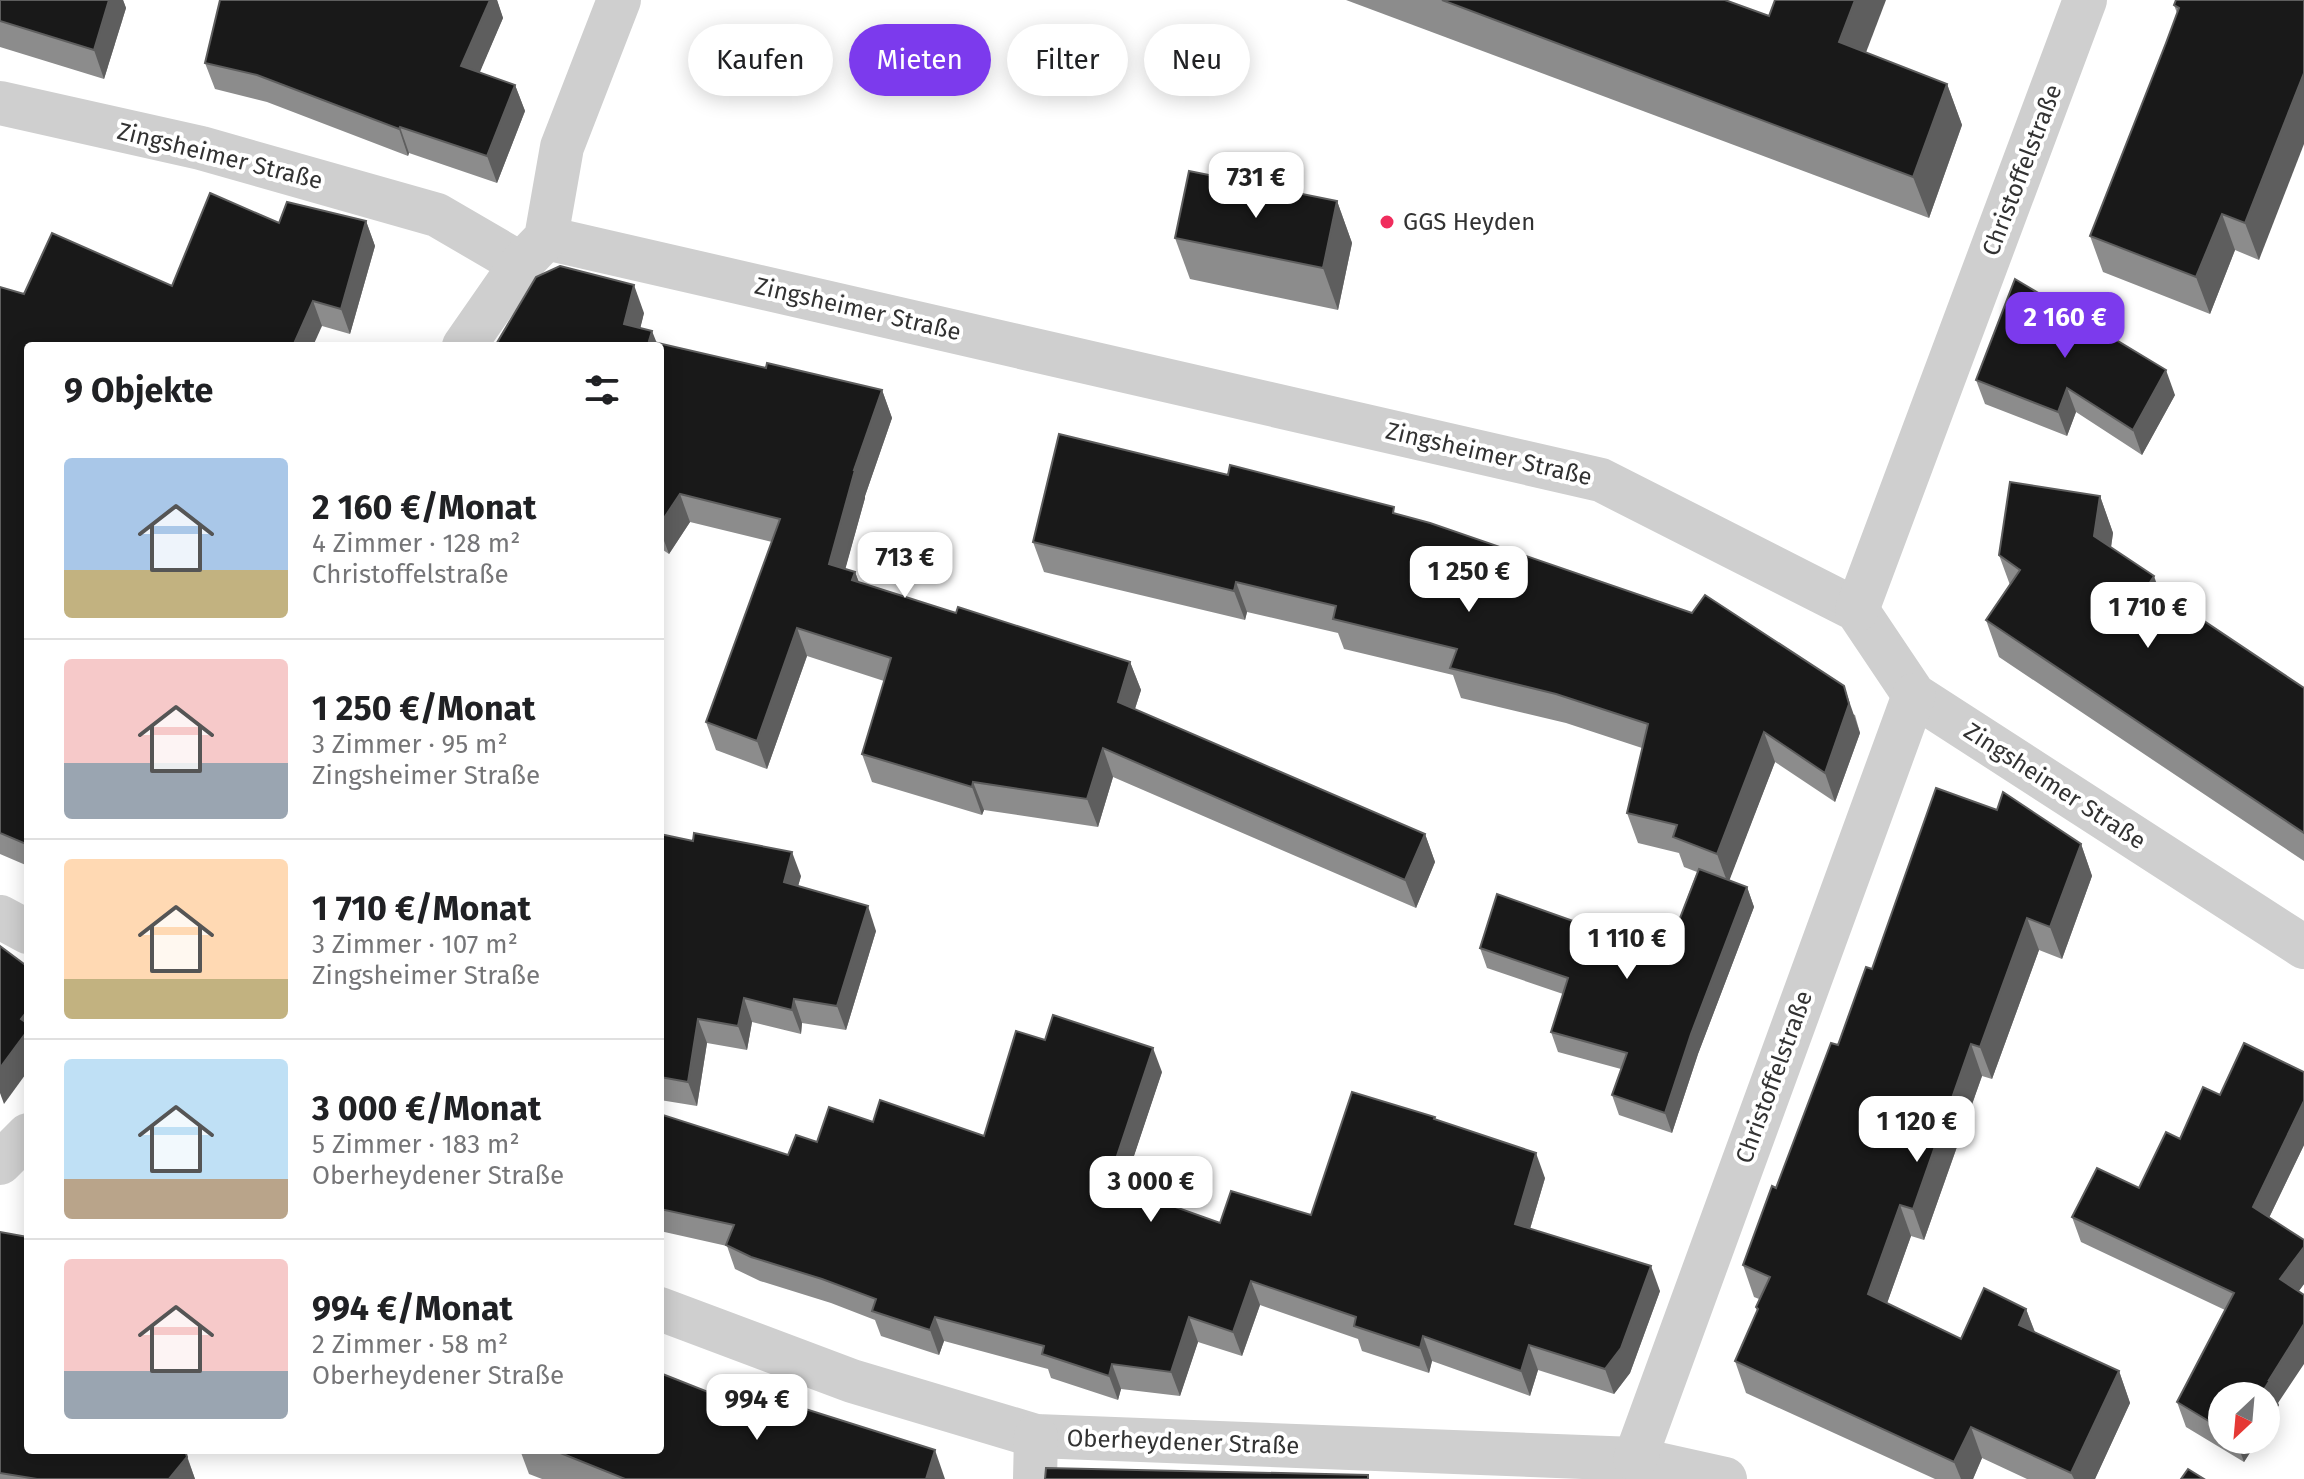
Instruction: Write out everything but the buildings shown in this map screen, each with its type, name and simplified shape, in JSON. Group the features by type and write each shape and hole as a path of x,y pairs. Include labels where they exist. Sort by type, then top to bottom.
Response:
{"street":[{"path":"467,342 533,251 562,147 619,0"},
{"name":"Christoffelstraße","path":"1857,610 2085,0"},
{"name":"Zingsheimer Straße","path":"0,103 201,148 437,215 533,251 1601,480 1857,610 1914,695 2304,947"},
{"name":"Christoffelstraße","path":"1635,1459 1914,695"},
{"path":"0,917 24,930"},
{"path":"0,1163 24,1139"},
{"name":"Oberheydener Straße","path":"664,1310 852,1381 1036,1436 1635,1459 1725,1479"},
{"path":"1035,1479 1036,1436"}],"place":[{"name":"GGS Heyden","path":"1387,222"}]}
